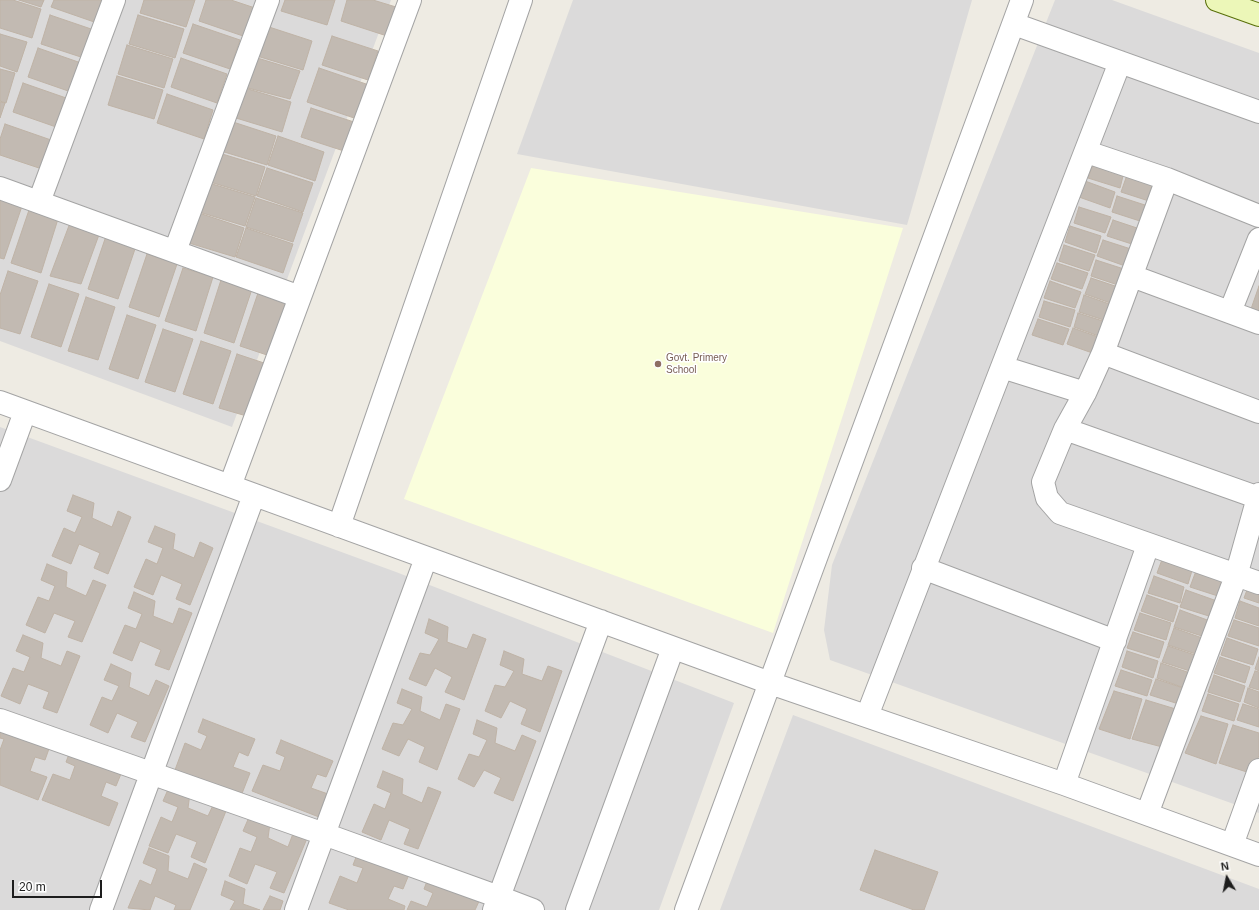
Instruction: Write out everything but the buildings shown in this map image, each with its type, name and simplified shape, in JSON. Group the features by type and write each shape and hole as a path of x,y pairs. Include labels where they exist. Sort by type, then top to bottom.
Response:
{"street":[{"path":"40,202 114,0"},
{"path":"175,251 268,0"},
{"path":"230,486 410,0"},
{"path":"339,526 521,0"},
{"path":"686,910 1022,0"},
{"path":"1217,0 1259,15"},
{"path":"1014,24 1259,112"},
{"path":"866,716 1120,62"},
{"path":"1086,152 1167,180 1259,216"},
{"path":"1167,180 1103,353 1085,393 1065,429 1043,482 1047,498 1060,513 1259,583"},
{"path":"0,188 300,297"},
{"path":"1230,312 1259,239"},
{"path":"1132,276 1259,323"},
{"path":"1103,353 1259,412"},
{"path":"1002,367 1085,393"},
{"path":"0,402 770,683 1064,784 1259,855"},
{"path":"0,480 25,412"},
{"path":"1065,429 1259,496 1236,576 1147,814"},
{"path":"101,910 254,495"},
{"path":"1064,784 1148,545"},
{"path":"296,910 426,558"},
{"path":"924,568 1115,641"},
{"path":"496,904 601,621"},
{"path":"577,910 673,648"},
{"path":"0,720 324,834 496,904 533,910"},
{"path":"1232,845 1259,770"}],"shaded area":[{"path":"0,0 391,0 232,427 0,341"},
{"path":"573,0 972,0 907,225 517,154"},
{"path":"1055,0 1112,0 1259,53 1259,813 830,660 824,630 832,565"},
{"name":"Govt. Primery School","path":"531,168 903,228 773,633 404,499"},
{"path":"0,427 396,572 734,703 659,910 0,910"},
{"path":"793,715 1259,889 1259,910 720,910"}],"place":[{"name":"Govt. Primery School","path":"658,364"}]}
